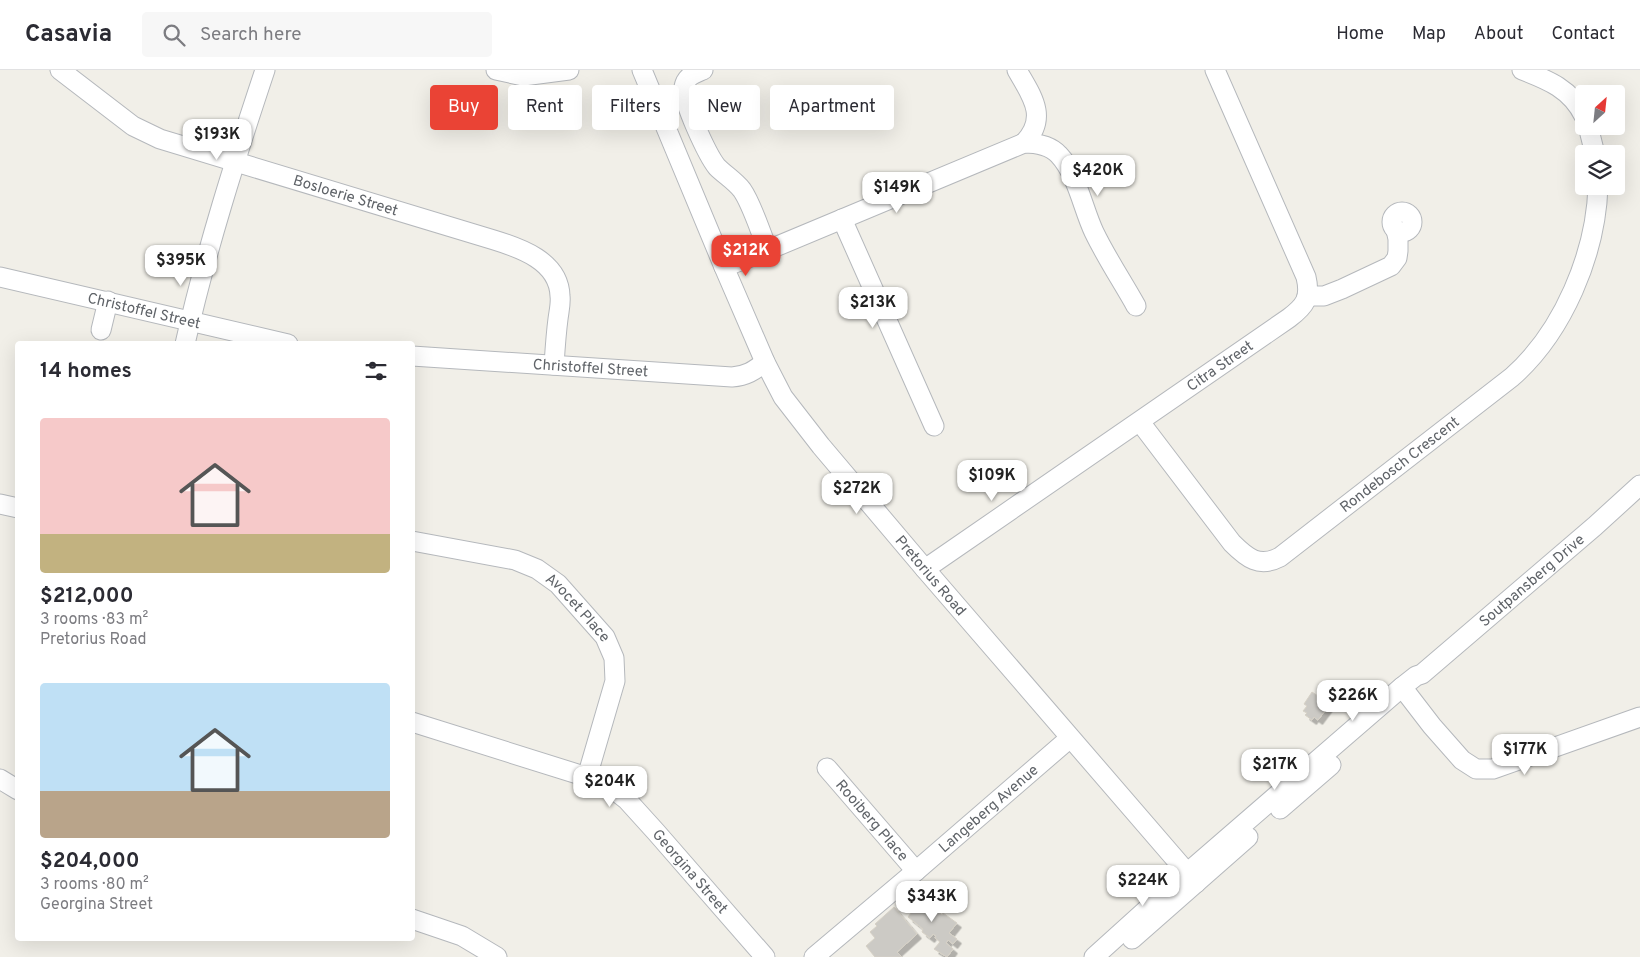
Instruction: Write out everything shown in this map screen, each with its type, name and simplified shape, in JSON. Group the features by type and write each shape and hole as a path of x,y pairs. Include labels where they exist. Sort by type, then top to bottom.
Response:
{"street":[{"name":"Bosloerie Street","path":"60,70 133,126 160,139 520,248 534,256 547,267 557,280 560,295 554,365"},
{"path":"186,341 235,161 265,70"},
{"path":"496,70 523,76 569,70"},
{"name":"Pretorius Road","path":"642,70 765,362 776,386 791,409 925,570 1191,878"},
{"path":"703,70 690,75 686,79 683,87 685,101 713,162 744,194 768,250"},
{"path":"1017,70 1036,105 1035,124 1030,136 1024,143"},
{"path":"1215,70 1306,277 1307,296 1324,296 1391,266 1397,258 1398,239 1396,230"},
{"path":"1522,70 1554,83 1566,91 1575,101"},
{"path":"724,267 1024,143 1035,143 1052,149 1065,162 1095,234 1136,306"},
{"name":"Rondebosch Crescent","path":"1140,422 1232,543 1241,552 1255,561 1272,562 1512,377 1530,359 1555,324 1581,271 1594,226 1598,195"},
{"path":"842,219 934,426"},
{"name":"Christoffel Street","path":"0,277 275,341"},
{"name":"Citra Street","path":"925,570 1289,318 1304,304 1307,296"},
{"path":"101,330 108,301"},
{"name":"Christoffel Street","path":"415,356 732,377 752,372 765,362"},
{"name":"Soutpansberg Drive","path":"1094,957 1191,878 1298,786 1405,690 1420,680 1422,674 1595,526 1640,485"},
{"path":"0,504 15,507"},
{"name":"Avocet Place","path":"415,542 515,560 537,569 558,584 604,637 614,658 615,681 587,777"},
{"path":"1405,690 1432,726 1462,760 1476,769 1484,770 1493,769 1640,717"},
{"name":"Georgina Street","path":"415,723 587,777 627,800 765,957"},
{"name":"Langeberg Avenue","path":"814,957 1070,738"},
{"name":"Rooiberg Place","path":"827,768 916,871"},
{"path":"0,779 15,788"},
{"name":"Soutpansberg Drive","path":"1112,957 1191,878"},
{"path":"415,920 462,936 497,957"}],"building":[{"path":"1312,692 1330,704 1318,720 1314,717 1312,720 1303,711 1307,706 1304,704"},
{"path":"914,891 942,915 943,913 957,923 949,933 957,939 953,944 948,940 946,943 953,949 947,957 934,949 940,942 935,938 936,936 933,934 930,938 922,932 923,929 908,917 914,909 905,902"},
{"path":"894,907 917,934 897,952 902,957 875,957 866,946 875,938 870,932 877,926 875,924"}]}
